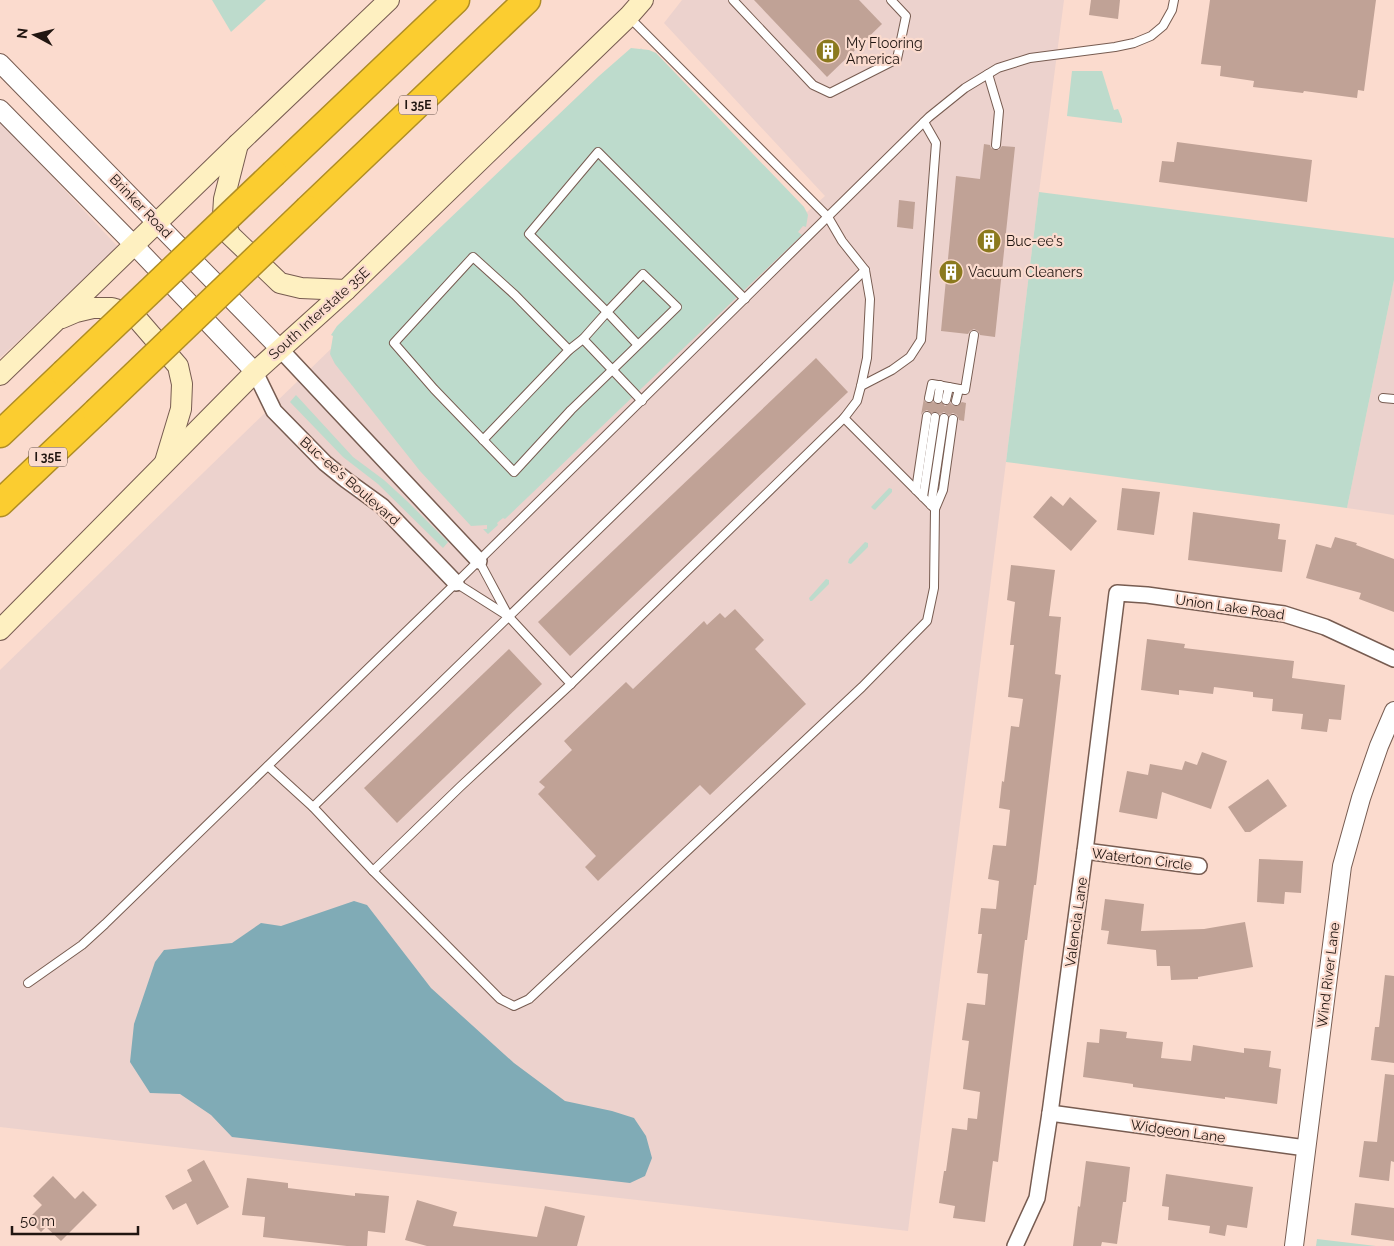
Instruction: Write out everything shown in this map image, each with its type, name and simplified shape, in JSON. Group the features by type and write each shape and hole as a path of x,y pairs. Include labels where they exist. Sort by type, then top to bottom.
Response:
{"highway":[{"path":"0,434 456,0"},
{"name":"I 35E","path":"0,503 527,0"}],"main road":[{"path":"0,375 389,0"},
{"name":"South Interstate 35E","path":"0,630 255,372 346,290 643,0"},
{"path":"238,144 224,199 223,215 230,235 280,283 301,288 346,290"},
{"path":"58,319 93,308 112,308 133,314 178,366 182,384 180,409 164,464"}],"street":[{"name":"Brinker Road","path":"0,62 280,349"},
{"path":"0,108 255,372"},
{"path":"280,349 479,561"},
{"name":"Buc-ee's Boulevard","path":"255,372 274,411 325,462 382,506 456,583"},
{"name":"Union Lake Road","path":"1116,594 1147,595 1284,614 1325,628 1394,659"},
{"name":"Valencia Lane","path":"1015,1246 1037,1198 1085,852 1116,594"},
{"name":"Wind River Lane","path":"1294,1246 1342,866 1361,798 1379,746 1394,711"},
{"name":"Waterton Circle","path":"1085,852 1199,866"},
{"name":"Widgeon Lane","path":"1050,1113 1306,1148"}],"lane":[{"path":"733,0 813,85 830,93 897,59 906,16 891,0"},
{"path":"28,984 82,944 268,766 642,401 924,122 965,88 998,68 1030,58 1116,47 1134,43 1150,36 1163,26 1172,10 1174,0"},
{"path":"373,871 448,798 571,684 844,418 856,401 862,386 867,358 870,299 866,270 842,241 828,217 628,16"},
{"path":"988,74 1000,111 996,145"},
{"path":"862,386 892,370 910,357 920,340 936,143 924,122"},
{"path":"638,345 529,234 598,152 745,299"},
{"path":"483,440 569,350 583,339 643,274 677,307 571,410 514,472 483,440 394,343 473,257 515,295 569,350"},
{"path":"313,808 866,270"},
{"path":"934,398 932,384 965,390 974,335"},
{"path":"583,339 642,401"},
{"path":"946,400 949,387"},
{"path":"956,402 959,388"},
{"path":"1383,398 1394,399"},
{"path":"916,490 931,416 923,497"},
{"path":"844,418 933,507"},
{"path":"268,766 313,808 500,999 514,1006 529,999 862,688 927,621 934,588 933,507 944,418"},
{"path":"933,507 943,490 953,419"},
{"path":"479,561 509,617"},
{"path":"456,583 509,617 571,684"}],"shaded area":[{"path":"682,0 1064,0 908,1231 0,1127 0,670 641,48 807,212 825,196 664,23"},
{"path":"0,121 118,247 0,358"},
{"path":"1394,280 1394,515 1347,508"}],"green space":[{"path":"212,0 266,0 231,32"},
{"path":"631,48 649,50 656,53 804,207 808,215 806,227 803,226 798,232 802,235 505,519 503,518 497,523 498,525 488,534 483,529 487,529 487,525 471,526 420,471 335,364 330,354 333,336 331,335 337,326 599,76"},
{"path":"1072,71 1102,71 1114,110 1118,109 1122,123 1067,116"},
{"path":"1039,192 1394,238 1394,280 1347,508 1006,462"},
{"path":"296,395 353,457 384,480 448,542 443,548 378,484 343,457 290,402"},
{"path":"889,488 892,489 892,492 875,510 873,509 871,507"},
{"path":"865,542 868,543 868,547 851,564 848,563 849,559"},
{"path":"826,579 829,580 829,584 810,601 809,598"},
{"path":"1317,1239 1376,1246 1316,1246"}],"water":[{"path":"354,901 367,905 431,988 514,1063 565,1101 612,1111 634,1118 646,1136 652,1158 645,1176 630,1183 232,1137 211,1115 180,1094 150,1093 130,1062 134,1024 155,962 164,950 232,943 261,923 281,926"}],"building":[{"name":"My Flooring America","path":"754,0 859,0 882,24 827,77"},
{"path":"1091,0 1120,0 1118,19 1089,15"},
{"path":"1210,0 1376,0 1364,91 1358,90 1357,98 1304,91 1303,93 1253,87 1254,81 1220,76 1221,66 1201,64"},
{"path":"1177,142 1312,160 1307,202 1159,182 1162,161 1174,162"},
{"name":"Buc-ee's","path":"984,144 990,145 995,150 999,150 1002,146 1015,147 995,337 980,335 974,329 968,334 941,331 956,176 980,179"},
{"path":"899,200 915,202 913,229 897,227"},
{"path":"816,358 848,392 570,656 538,622"},
{"path":"924,398 927,403 942,403 945,406 951,403 957,406 962,402 966,403 964,421 959,420 957,415 953,413 949,415 944,412 940,414 936,412 931,413 927,410 921,415"},
{"path":"1122,488 1160,492 1154,535 1117,530"},
{"path":"1051,496 1063,506 1070,497 1097,521 1071,551 1033,517"},
{"path":"1193,512 1280,524 1278,539 1286,540 1282,572 1188,560"},
{"path":"1335,537 1357,543 1356,545 1394,559 1394,612 1359,599 1361,593 1306,578 1316,544 1331,548"},
{"path":"1011,565 1055,570 1049,616 1061,617 1055,674 1061,675 1036,885 1034,885 1027,940 1025,940 998,1162 993,1161 985,1222 953,1218 955,1206 939,1203 952,1128 967,1130 968,1118 977,1119 980,1092 963,1089 969,1041 962,1040 967,1003 985,1005 988,974 977,973 982,934 978,934 981,908 996,909 999,881 988,879 993,845 1006,846 1010,810 999,808 1002,781 1004,782 1011,726 1019,727 1023,699 1008,697 1014,645 1010,645 1015,602 1007,600"},
{"path":"735,609 764,640 755,649 806,704 710,795 700,785 598,881 585,867 596,856 538,794 545,787 539,782 572,750 564,741 626,682 633,689 704,621 707,625 720,613 725,618"},
{"path":"1147,639 1185,644 1184,648 1294,661 1292,678 1345,685 1341,720 1329,719 1327,732 1301,729 1303,714 1272,711 1273,699 1253,697 1253,692 1214,687 1213,694 1179,690 1179,695 1141,690"},
{"path":"509,649 542,684 397,823 364,788"},
{"path":"1202,752 1227,761 1211,809 1162,792 1157,819 1119,812 1127,771 1148,775 1150,764 1182,770 1185,761 1197,765"},
{"path":"1268,779 1287,806 1250,832 1245,832 1228,807"},
{"path":"1259,859 1303,861 1301,893 1285,892 1284,904 1257,902"},
{"path":"1105,899 1144,904 1141,931 1204,929 1245,922 1253,967 1198,977 1198,979 1171,980 1170,966 1157,966 1156,950 1107,944 1109,931 1101,930"},
{"path":"1385,975 1394,976 1394,1063 1371,1060 1375,1027 1379,1027"},
{"path":"1100,1029 1127,1032 1126,1038 1163,1042 1161,1058 1191,1061 1193,1045 1244,1053 1244,1048 1271,1051 1269,1067 1281,1069 1277,1104 1133,1087 1133,1084 1083,1077 1087,1042 1099,1043"},
{"path":"1385,1074 1394,1075 1394,1162 1391,1161 1389,1181 1359,1177 1364,1141 1377,1142"},
{"path":"204,1160 229,1207 197,1225 186,1203 173,1210 165,1196 192,1181 187,1170"},
{"path":"1086,1161 1130,1167 1126,1202 1123,1202 1117,1244 1102,1242 1101,1246 1073,1246"},
{"path":"1166,1174 1253,1187 1247,1228 1227,1225 1225,1236 1209,1233 1210,1226 1168,1220 1169,1207 1162,1206"},
{"path":"53,1176 75,1199 83,1191 97,1205 61,1241 46,1227 41,1232 28,1219 42,1205 33,1196"},
{"path":"247,1178 288,1183 288,1188 355,1196 355,1193 389,1196 385,1233 368,1231 367,1246 347,1246 263,1237 265,1217 242,1215"},
{"path":"417,1200 457,1212 453,1226 537,1237 545,1206 585,1216 577,1246 427,1246 405,1240"},
{"path":"1355,1203 1394,1208 1394,1241 1351,1235"}],"place":[{"name":"My Flooring America","path":"828,51"},
{"name":"Buc-ee's","path":"989,241"},
{"name":"Vacuum Cleaners","path":"951,272"}]}
